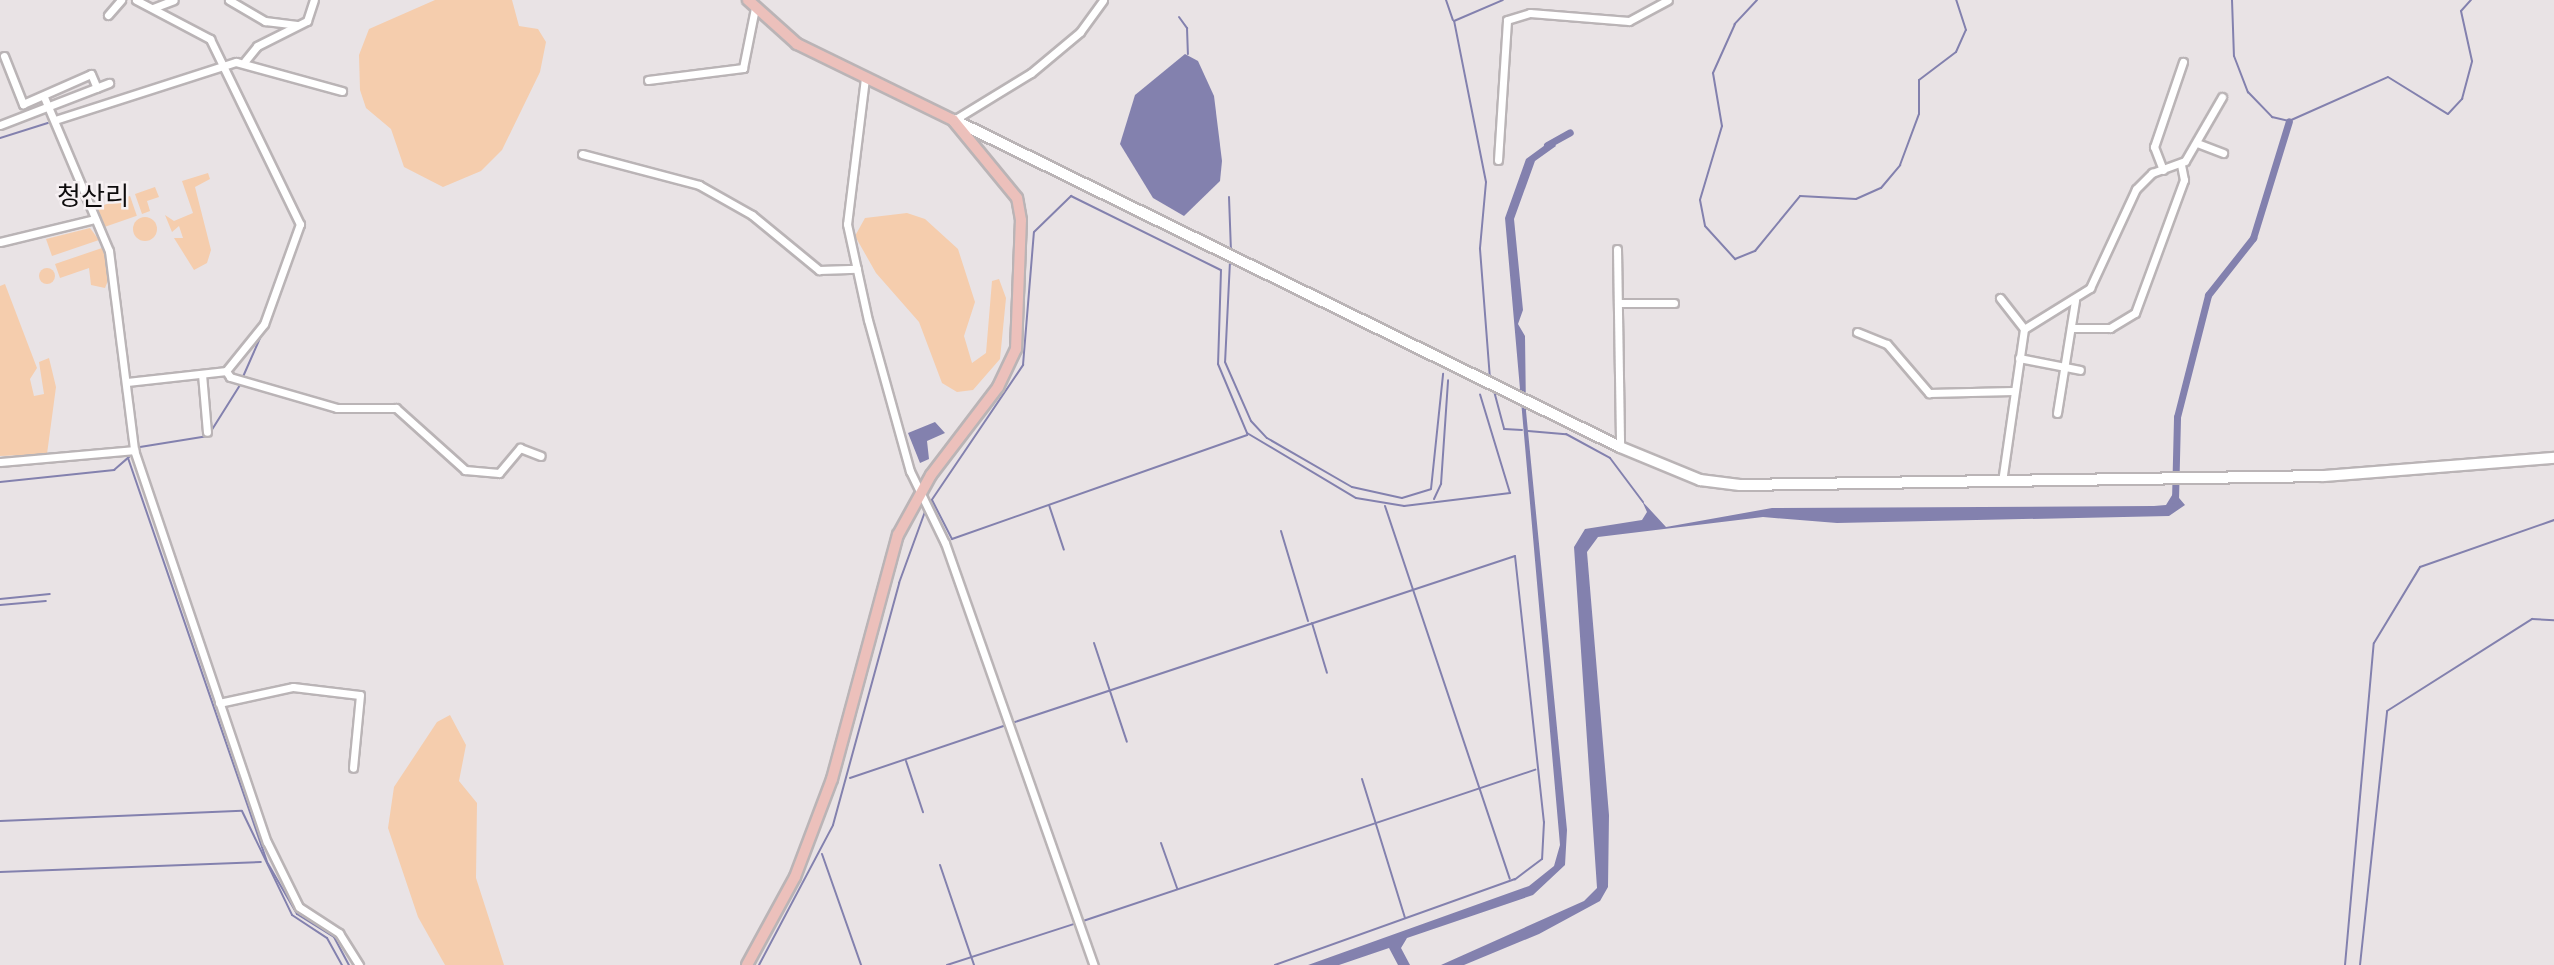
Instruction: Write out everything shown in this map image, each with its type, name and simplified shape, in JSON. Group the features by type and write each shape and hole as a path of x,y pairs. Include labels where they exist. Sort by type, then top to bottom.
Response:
{"main road":[{"path":"752,4 797,44 1490,379 1523,400 1620,447 1700,480 1740,485 2323,476 2554,458"},
{"path":"747,965 806,853 898,535 920,491 998,387 1016,349 1021,208 953,120"}],"street":[{"path":"108,15 121,0"},
{"path":"127,382 226,371 259,335 301,230 226,64 199,31 136,0"},
{"path":"153,8 174,0"},
{"path":"229,0 265,21 298,25"},
{"path":"245,61 257,46 314,14 314,0"},
{"path":"953,120 1031,74 1080,33 1103,0"},
{"path":"1498,160 1507,20 1530,13 1629,21 1668,0"},
{"path":"648,80 743,68 752,4"},
{"path":"4,56 23,104 91,74 97,88"},
{"path":"55,120 226,64 245,61 342,91"},
{"path":"2163,170 2154,147 2183,62"},
{"path":"865,78 847,206 857,269 920,491 929,504 1094,965"},
{"path":"0,125 109,83"},
{"path":"44,97 115,271 134,450 219,703 289,893 307,914 339,933 359,965"},
{"path":"2024,329 2076,300 2098,276 2136,188 2163,170 2181,164 2197,143 2222,97"},
{"path":"2197,143 2223,153"},
{"path":"582,154 699,185 752,215 819,270 857,269"},
{"path":"2073,328 2110,328 2135,313 2184,180 2181,164"},
{"path":"0,242 95,219"},
{"path":"1617,249 1620,447"},
{"path":"2000,298 2024,329 2002,481"},
{"path":"2057,413 2076,300"},
{"path":"1619,303 1674,303"},
{"path":"1857,332 1887,344 1929,393 2013,391"},
{"path":"2019,358 2080,370"},
{"path":"226,371 239,383 314,403 396,408 465,470 499,473 520,448 541,456"},
{"path":"202,374 208,432"},
{"path":"0,462 134,450"},
{"path":"219,703 293,687 360,695 354,768"}],"shaded area":[{"path":"435,0 512,0 519,26 538,29 546,42 540,72 502,150 481,171 443,187 404,167 391,129 366,108 360,90 359,55 369,29"},
{"path":"208,173 210,179 195,187 211,250 207,263 194,270 174,238 183,238 179,226 172,232 165,215 174,221 193,213 182,181"},
{"path":"155,187 159,197 147,201 150,211 142,214 135,194"},
{"path":"130,196 137,216 104,227 97,207"},
{"path":"907,213 925,219 958,249 975,302 964,336 972,363 986,353 992,281 999,279 1006,298 1000,359 973,390 957,392 942,383 919,322 876,273 855,236 865,218"},
{"path":"145,217 153,221 157,229 153,237 145,241 137,237 133,229 137,221"},
{"path":"90,228 99,240 52,256 46,239"},
{"path":"102,248 111,273 105,288 91,285 89,268 60,278 55,264"},
{"path":"47,268 53,270 53,282 47,284 41,282 39,276 41,270"},
{"path":"5,284 37,368 30,379 34,396 44,394 39,362 49,358 56,387 47,454 0,456 0,286"},
{"path":"450,715 466,745 459,781 477,803 476,878 504,965 445,965 418,917 388,828 394,787 437,722"}],"water":[{"path":"1185,54 1198,61 1214,96 1222,161 1220,181 1184,216 1153,198 1120,144 1135,95"},
{"path":"1552,140 1556,146 1535,161 1514,219 1523,310 1518,324 1525,336 1526,411 1567,830 1565,865 1533,895 1407,938 1401,948 1410,965 1398,965 1389,948 1339,965 1308,965 1529,886 1554,866 1560,845 1505,218 1526,159"},
{"path":"935,422 945,433 927,441 929,459 920,463 908,433"},
{"path":"2174,492 2185,505 2169,516 1837,523 1763,517 1598,537 1587,552 1609,815 1608,887 1600,901 1539,934 1464,965 1441,965 1584,901 1597,888 1574,547 1585,529 1642,520 1647,512 1642,501 1666,527 1772,508 2154,506 2166,505"}],"waterway":[{"path":"1446,0 1453,20"},
{"path":"1490,379 1480,248 1486,182 1454,21 1503,0"},
{"path":"1757,0 1735,24 1713,73 1722,126 1700,200 1705,226 1735,259 1755,251 1800,196 1856,199 1881,188 1900,165 1919,114 1919,80 1956,52 1966,30 1956,0"},
{"path":"2232,0 2234,56 2248,92 2272,117 2289,121 2388,77 2448,114 2462,99 2472,61 2461,11 2471,0"},
{"path":"1179,17 1187,28 1188,54"},
{"path":"2175,500 2177,417 2208,295 2253,238 2289,121"},
{"path":"0,138 48,123"},
{"path":"1547,145 1570,132"},
{"path":"929,504 1023,365 1034,232 1071,196 1221,270 1218,364 1247,433 1356,498 1404,506 1510,493 1480,394"},
{"path":"1229,197 1231,252"},
{"path":"1230,261 1225,362 1251,421 1267,438 1352,487 1402,498 1431,489 1443,374"},
{"path":"242,379 272,311"},
{"path":"1434,499 1441,484 1448,380"},
{"path":"140,447 208,436 240,385"},
{"path":"1494,391 1504,429 1522,430"},
{"path":"1528,431 1566,434 1610,458 1643,502"},
{"path":"932,500 952,539 1247,435"},
{"path":"0,482 114,470 129,457"},
{"path":"128,458 267,862 297,914 334,937 349,965"},
{"path":"1049,505 1064,550"},
{"path":"1385,506 1510,879"},
{"path":"759,965 833,825 899,583 926,509"},
{"path":"2345,965 2374,643 2420,567 2554,520"},
{"path":"1281,531 1308,621"},
{"path":"1012,723 1515,556 1544,822 1542,859 1515,879 1275,965"},
{"path":"0,599 50,594"},
{"path":"0,605 46,601"},
{"path":"2360,965 2387,711 2532,619 2554,620"},
{"path":"1312,623 1327,673"},
{"path":"1094,643 1127,742"},
{"path":"850,778 1007,725"},
{"path":"906,761 923,812"},
{"path":"1083,921 1535,770"},
{"path":"1362,779 1405,918"},
{"path":"0,821 242,811 292,915 327,938 342,965"},
{"path":"1161,843 1177,888"},
{"path":"822,854 861,965"},
{"path":"0,872 261,862"},
{"path":"940,865 974,965"},
{"path":"947,965 1077,923"}],"district":[{"name":"청산리","path":"93,197"}]}
